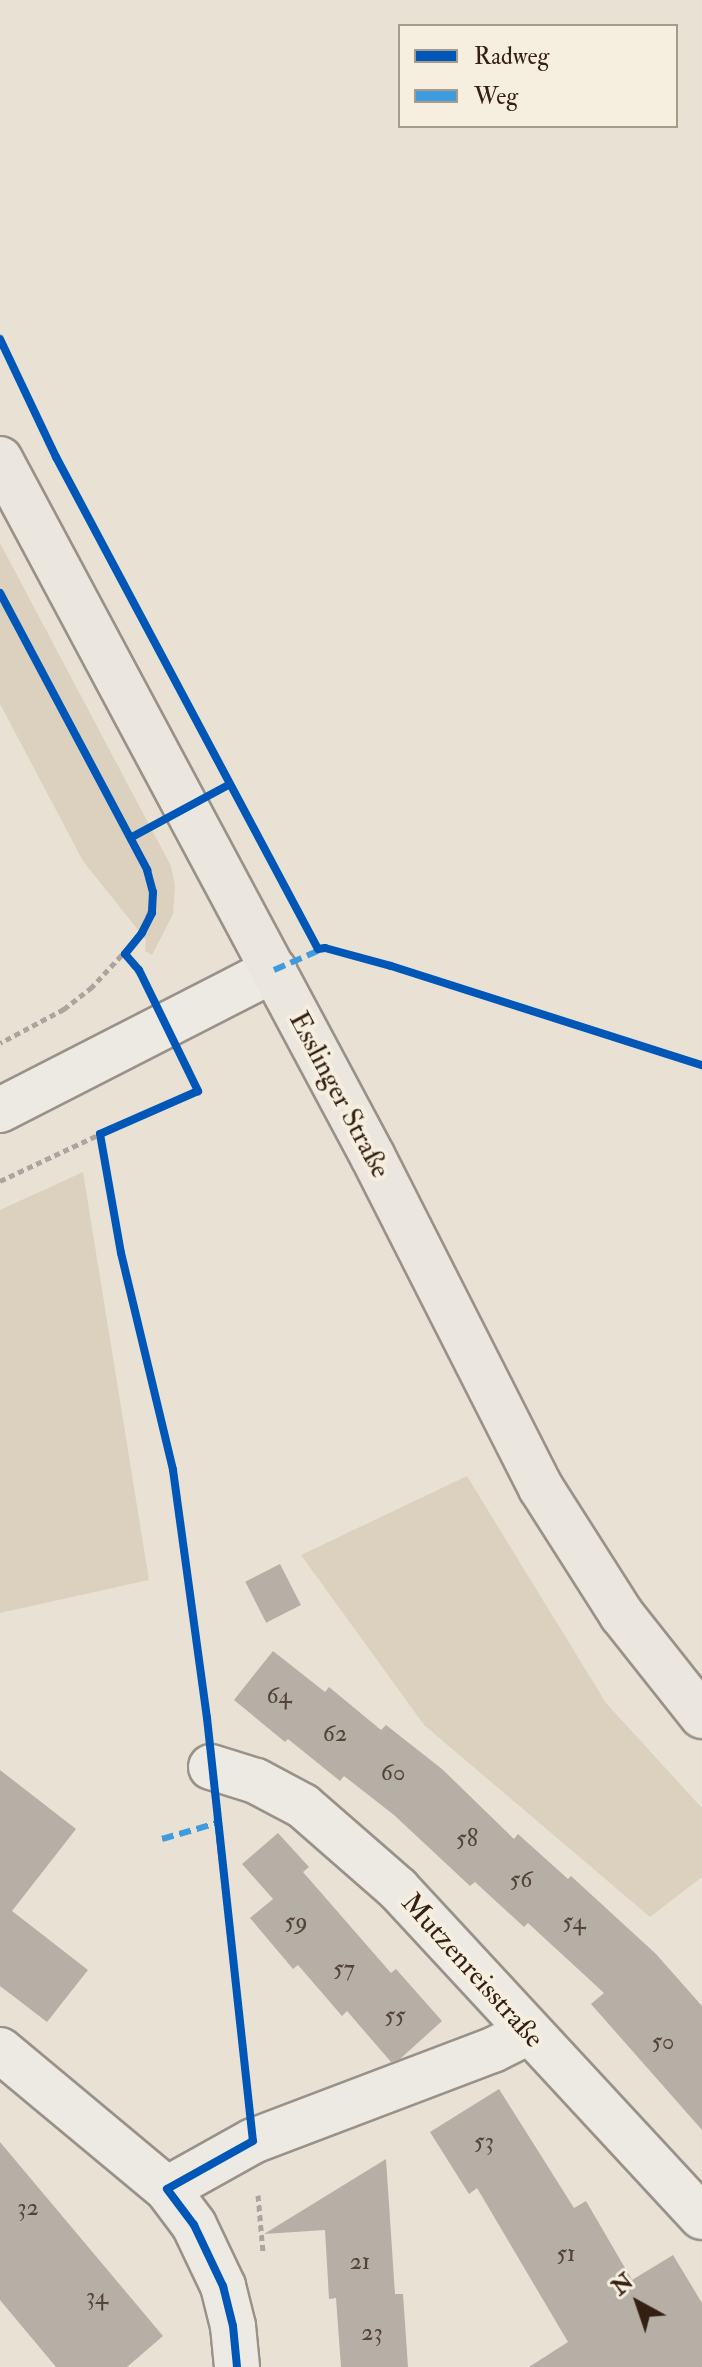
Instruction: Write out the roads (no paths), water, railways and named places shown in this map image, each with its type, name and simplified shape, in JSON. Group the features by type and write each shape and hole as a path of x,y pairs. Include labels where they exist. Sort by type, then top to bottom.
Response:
{"main road":[{"name":"Esslinger Straße","path":"0,459 274,970 541,1488 622,1615 702,1716"}],"street":[{"path":"0,1110 274,970"},
{"name":"Mutzenreisstraße","path":"211,1767 256,1781 303,1806 398,1889 469,1962 528,2032 702,2217"},
{"path":"167,2189 253,2141 493,2050 528,2032"},
{"path":"1,2052 167,2189 194,2225 223,2286 233,2326 237,2367"}]}
